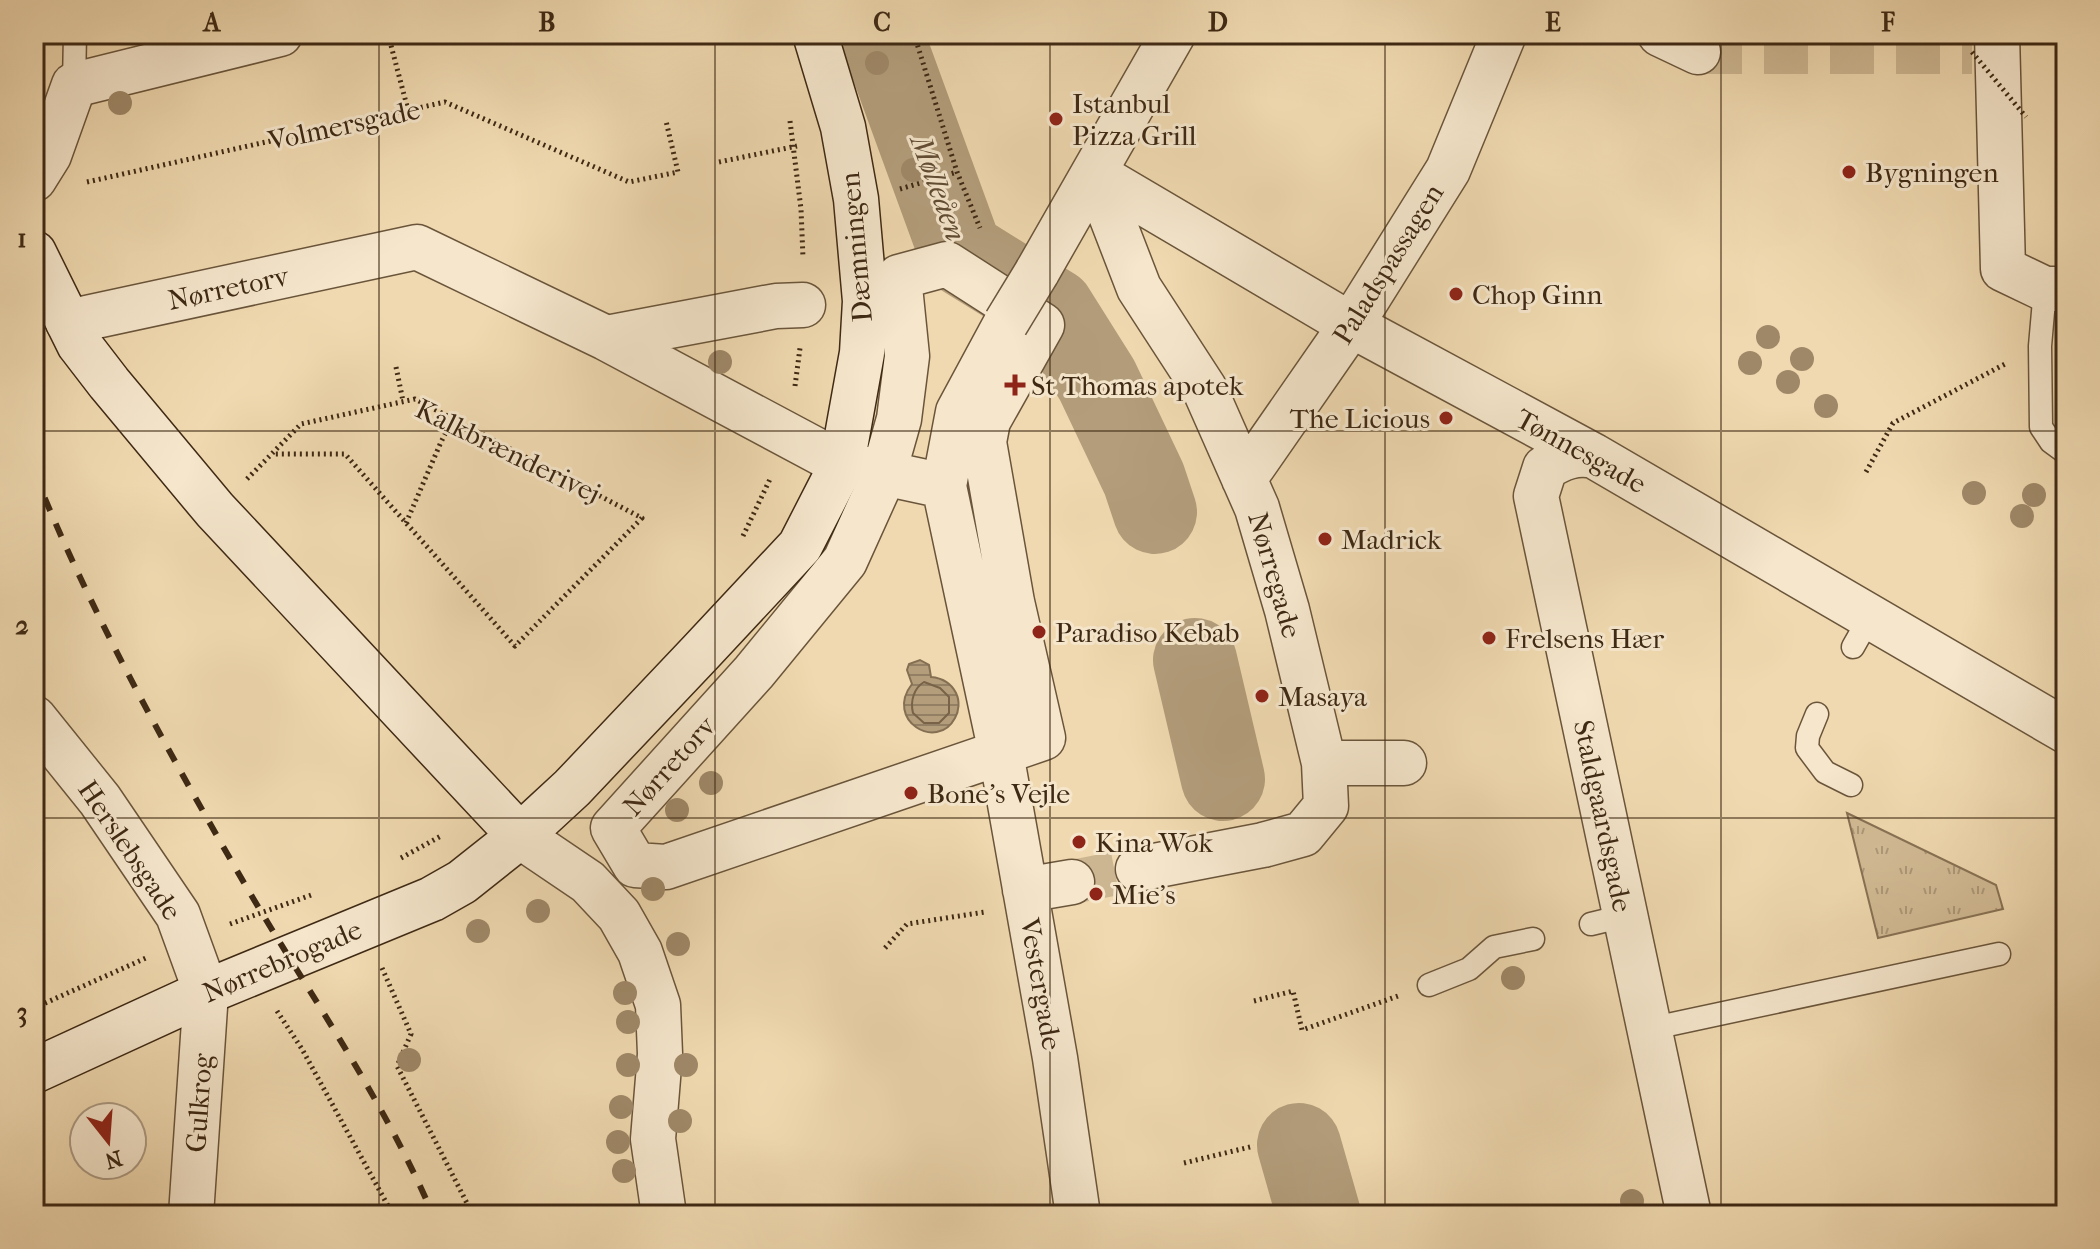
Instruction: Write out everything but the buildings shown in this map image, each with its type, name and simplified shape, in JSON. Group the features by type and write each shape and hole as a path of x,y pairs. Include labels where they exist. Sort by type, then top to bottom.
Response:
{"street":[{"path":"42,167 74,85 280,34"},
{"name":"Dæmningen","path":"815,34 845,136 856,199 865,301 862,353 842,464"},
{"path":"1001,753 944,486 958,412 1173,34"},
{"name":"Paladspassagen","path":"1244,479 1351,325 1448,170 1504,34"},
{"path":"1984,43 2003,269 2055,289"},
{"name":"Tønnesgade","path":"1095,174 1351,325 1594,456 1861,632 2066,731"},
{"name":"Nørregade","path":"1095,174 1139,288 1204,388 1257,508 1287,610 1324,763 1326,806 1303,834 1263,845 1138,869"},
{"name":"Nørretorv","path":"68,322 417,247 606,338 842,464 944,486"},
{"path":"34,253 79,344 215,510 506,821 588,882 619,915 640,952 658,1005 660,1054 653,1139 664,1215"},
{"name":"Nørretorv","path":"947,264 1042,325 988,421 984,442 1012,602 1043,738 666,867 635,865 613,828 754,672 845,561 884,472 899,419 907,356 899,277 947,264"},
{"path":"606,338 776,306 803,305"},
{"name":"Staldgaardsgade","path":"1594,456 1569,456 1545,468 1536,496 1607,920 1649,1029 1689,1215"},
{"name":"Nørretorv","path":"506,821 572,788 800,546 842,464"},
{"name":"Herslebsgade","path":"34,718 100,800 178,915 206,992"},
{"name":"Vestergade","path":"1001,753 1055,1058 1078,1215"},
{"path":"1324,763 1404,763"},
{"name":"Nørrebrogade","path":"34,1071 206,992 432,899 462,882 506,821"},
{"path":"1025,890 1072,882"},
{"name":"Gulkrog","path":"191,1215 206,992"}],"lane":[{"path":"74,85 75,34"},
{"path":"2055,289 2040,346 2041,427 2051,442 2066,453"},
{"path":"1817,714 1808,736 1807,748 1825,772 1851,785"},
{"path":"1429,985 1469,969 1494,947 1533,939"},
{"path":"1649,1029 1999,954"}],"path":[{"path":"388,34 408,110 404,124"},
{"path":"914,34 957,172 983,236 1037,272"},
{"path":"1984,43 2026,117"},
{"name":"Volmersgade","path":"42,167 81,183 445,102 629,182 689,169"},
{"path":"666,121 678,172"},
{"path":"719,162 845,136"},
{"path":"900,189 957,172"},
{"path":"1866,472 1893,423 2040,346"},
{"path":"396,367 403,401"},
{"name":"Kalkbrænderivej","path":"215,510 301,424 415,399 642,518 515,646 406,523"},
{"path":"272,454 345,454 406,523 453,419"},
{"path":"395,862 506,821"},
{"path":"885,948 907,924 988,912 1025,890"},
{"path":"34,1008 187,940 322,891"},
{"path":"362,928 411,1034 397,1066 473,1215"},
{"path":"1254,1001 1293,991 1302,1030 1429,985"},
{"path":"302,1049 393,1215"},
{"path":"1184,1163 1254,1146"}],"green space":[{"path":"1847,813 1996,885 2003,909 1878,938"}],"water":[{"path":"920,660 929,665 931,677 952,686 958,699 955,718 947,728 937,732 926,732 916,727 904,709 905,697 912,684 907,670 909,664"}],"waterway":[{"name":"Mølleåen","path":"881,34 961,253 1053,310 1097,380 1144,479 1155,512"},
{"name":"Mølleåen","path":"1195,660 1223,779"},
{"name":"Mølleåen","path":"1299,1145 1319,1215"}],"tunnel":[{"path":"1698,52 1972,52"},
{"path":"1072,882 1138,869"}],"railway":[{"path":"34,472 106,631 161,735 247,888 369,1089 414,1172 433,1215"}],"place":[{"name":"Istanbul Pizza Grill","path":"1056,119"},
{"name":"Bygningen","path":"1849,172"},
{"name":"Chop Ginn","path":"1456,294"},
{"name":"St Thomas apotek","path":"1015,385"},
{"name":"The Licious","path":"1446,418"},
{"name":"Madrick","path":"1325,539"},
{"name":"Paradiso Kebab","path":"1039,632"},
{"name":"Frelsens Hær","path":"1489,638"},
{"name":"Masaya","path":"1262,696"},
{"name":"Bone's Vejle","path":"911,793"},
{"name":"Kina Wok","path":"1079,842"},
{"name":"Mie's","path":"1096,894"}]}
